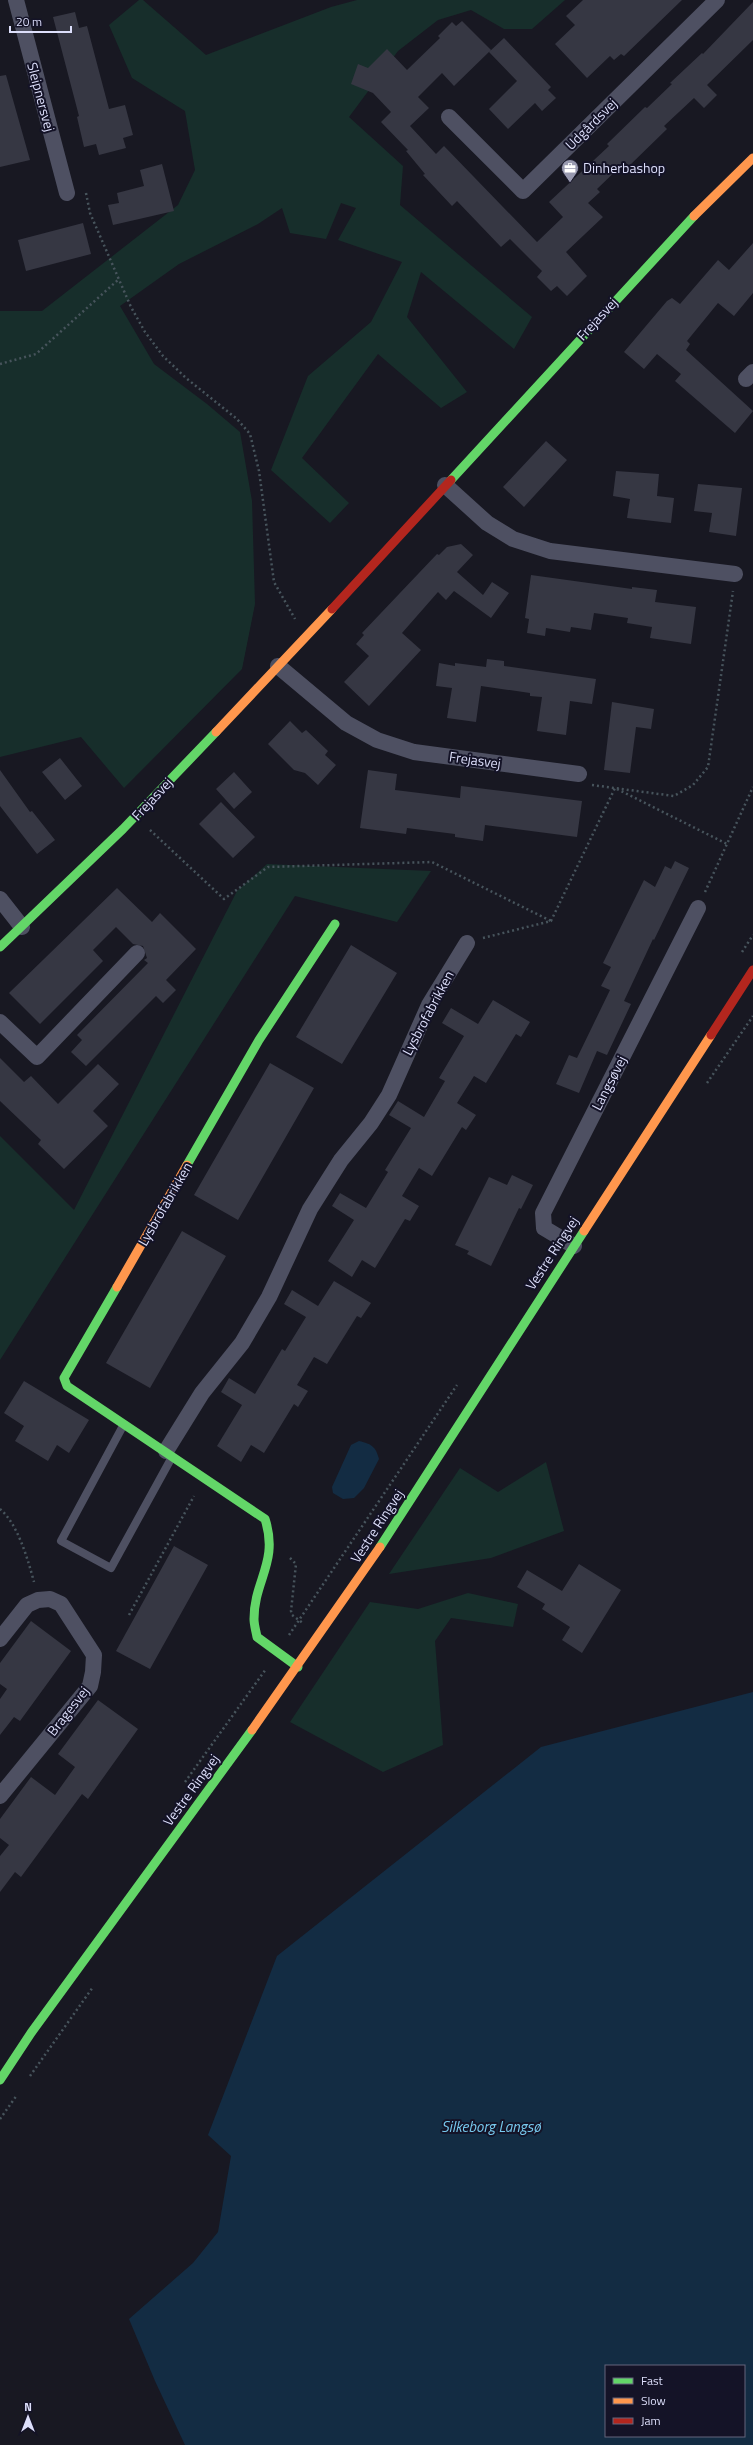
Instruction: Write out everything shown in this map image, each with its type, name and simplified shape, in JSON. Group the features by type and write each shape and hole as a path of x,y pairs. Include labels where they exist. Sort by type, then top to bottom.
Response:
{"street":[{"name":"Sleipnersvej","path":"16,0 67,193"},
{"name":"Udgårdsvej","path":"449,117 523,191 717,0"},
{"name":"Frejasvej","path":"0,947 135,816 306,638 709,198 753,158"},
{"path":"446,484 487,523 513,540 550,551 735,574"},
{"name":"Frejasvej","path":"278,666 346,723 377,740 414,752 579,774"},
{"path":"0,899 22,927"},
{"name":"Langsøvej","path":"574,1246 544,1228 543,1213 698,908"},
{"name":"Lysbrofabrikken","path":"298,1667 257,1637 254,1616 271,1553 272,1533 266,1519 67,1386 64,1378 259,1040 335,924"},
{"name":"Lysbrofabrikken","path":"169,1454 202,1394 242,1343 269,1297 310,1209 341,1160 372,1123 389,1095 429,1005 467,943"},
{"path":"0,1022 37,1057 137,953"},
{"name":"Vestre Ringvej","path":"0,2080 40,2020 298,1667 373,1558 753,970"},
{"name":"Bragesvej","path":"0,1796 90,1686 93,1672 94,1655 61,1604 50,1599 38,1600"},
{"path":"0,1639 27,1604 38,1600"}],"lane":[{"path":"124,1424 61,1541 111,1568 169,1454"}],"path":[{"path":"85,189 90,213 119,279 135,313 163,356 186,378 237,419 250,434 259,471 274,582 306,638"},
{"path":"0,364 36,354 119,279"},
{"path":"579,774 588,785 674,796 694,785 708,767 735,574"},
{"path":"698,908 753,787"},
{"path":"615,788 727,844"},
{"path":"467,943 551,921 615,788"},
{"path":"135,816 224,900 268,867 432,862 551,921"},
{"path":"740,956 753,936"},
{"path":"185,1783 277,1653 459,1382"},
{"path":"129,1615 204,1478"},
{"path":"0,1509 6,1514 26,1552 38,1600"},
{"path":"271,1553 294,1559 296,1564 291,1611 292,1615 320,1635"}],"green space":[{"path":"139,0 143,0 206,55 331,7 357,0 565,0 532,29 504,29 471,10 438,20 398,51 349,117 403,166 400,205 532,317 514,349 421,272 407,317 467,392 441,408 378,354 302,458 349,503 330,523 271,470 308,376 371,322 402,262 338,240 356,208 341,203 326,239 290,233 282,208 258,224 179,264 120,306 154,364 207,404 240,432 252,501 255,604 242,669 124,788 81,737 0,757 0,311 42,311 178,205 195,170 185,111 132,78 109,25"},
{"path":"267,864 431,871 397,922 295,896 0,1360 0,1136 74,1210 237,891"},
{"path":"546,1462 564,1531 491,1558 389,1574 460,1468 498,1492"},
{"path":"468,1593 518,1604 513,1627 451,1618 435,1641 443,1745 383,1772 290,1722 370,1602 418,1609"}],"water":[{"path":"359,1441 367,1443 373,1447 379,1459 364,1488 354,1498 343,1499 333,1493 332,1487 351,1445"},
{"name":"Silkeborg Langsø","path":"753,1692 753,2445 185,2445 155,2381 129,2319 193,2263 218,2232 231,2156 208,2135 277,1956 541,1747"}],"building":[{"path":"583,0 682,0 624,56 621,54 614,60 610,56 587,78 555,44 575,25 566,16"},
{"path":"753,2 753,40 707,85 717,95 704,108 694,98 664,126 667,129 629,166 625,162 597,189 600,192 588,203 603,217 566,252 587,276 567,296 557,286 551,291 537,277 542,271 510,239 501,247 457,201 452,206 423,175 425,174 406,151 408,150 381,122 391,112 373,93 351,84 358,64 368,68 387,49 407,70 440,38 438,36 452,22 456,26 462,21 491,50 454,86 442,73 418,97 429,108 410,126 436,154 444,146 537,242 563,217 549,202 609,146 607,144 645,107 647,108 672,84 670,83 702,53 703,54"},
{"path":"75,12 79,28 87,26 109,109 125,105 133,135 123,138 126,148 99,155 96,144 84,147 77,117 79,116 53,17"},
{"path":"504,38 551,87 548,90 556,98 542,111 535,103 508,129 489,109 517,81 489,52"},
{"path":"6,75 30,160 0,167 0,76"},
{"path":"162,164 174,211 113,225 108,205 119,203 117,193 144,186 140,170"},
{"path":"83,223 91,254 26,271 18,240"},
{"path":"753,243 753,293 734,316 718,303 687,341 690,344 686,350 753,411 735,433 675,381 681,374 657,354 644,369 624,352 667,301 672,298 680,304 718,260 729,270"},
{"path":"546,441 567,460 524,507 503,487"},
{"path":"616,471 659,474 657,496 674,498 671,523 627,518 630,499 613,496"},
{"path":"698,484 742,488 736,536 709,532 712,513 694,511"},
{"path":"461,544 473,555 457,572 483,595 492,582 509,593 491,618 454,591 446,600 438,592 402,633 421,650 369,706 344,682 369,656 356,644 364,635 362,633 437,554 439,555 447,547"},
{"path":"531,575 632,589 632,587 657,590 655,602 696,607 691,644 650,638 652,627 627,623 628,618 594,613 591,630 571,627 570,632 546,628 545,636 527,633 529,619 525,618"},
{"path":"487,659 504,661 504,666 596,679 592,704 570,701 566,735 537,731 542,697 530,696 530,693 481,686 476,722 447,718 452,688 436,686 439,663 455,666 455,663 486,667"},
{"path":"612,702 654,709 651,729 636,727 630,773 604,770"},
{"path":"290,721 302,733 306,730 328,751 325,755 336,765 318,785 305,773 294,770 268,744"},
{"path":"60,758 82,786 65,800 42,772"},
{"path":"0,770 30,812 32,811 55,840 37,854 0,806"},
{"path":"368,770 397,774 395,790 460,798 461,786 582,801 577,837 485,825 483,841 455,837 455,834 407,828 406,834 360,828"},
{"path":"234,772 252,792 234,809 216,789"},
{"path":"221,802 255,837 233,858 199,824"},
{"path":"675,861 689,868 624,1001 631,1004 607,1055 597,1051 579,1093 556,1084 569,1055 577,1058 610,990 601,986 611,967 603,963 644,880 655,887 665,866 671,869"},
{"path":"117,888 152,922 160,913 196,949 166,980 176,990 163,1003 156,996 86,1066 71,1052 82,1040 77,1035 148,963 144,960 147,958 143,946 133,944 116,927 93,950 103,961 40,1024 9,993"},
{"path":"351,945 397,973 342,1064 296,1037"},
{"path":"493,1000 530,1022 521,1037 516,1034 486,1083 474,1076 457,1103 476,1115 466,1130 462,1127 432,1176 419,1168 402,1196 419,1206 410,1221 405,1219 375,1268 362,1260 352,1277 328,1261 354,1220 332,1206 340,1193 366,1208 388,1172 385,1170 411,1128 389,1115 398,1101 424,1117 445,1081 439,1078 464,1036 442,1023 451,1008 478,1024"},
{"path":"0,1058 24,1082 31,1076 58,1104 98,1064 119,1084 93,1111 108,1126 64,1169 38,1144 41,1140 0,1101"},
{"path":"270,1063 314,1088 238,1220 194,1195"},
{"path":"512,1175 533,1185 521,1209 519,1208 491,1266 467,1254 469,1251 455,1245 489,1177 507,1185"},
{"path":"182,1231 226,1256 150,1388 106,1363"},
{"path":"334,1281 371,1303 361,1318 357,1316 327,1364 314,1357 297,1385 308,1391 298,1407 294,1404 264,1453 251,1445 241,1462 217,1446 242,1405 221,1392 229,1378 255,1394 282,1349 285,1351 306,1317 284,1304 292,1290 318,1306"},
{"path":"24,1381 89,1420 69,1453 57,1445 48,1461 15,1441 24,1426 4,1413"},
{"path":"174,1546 208,1565 150,1669 116,1651"},
{"path":"579,1564 621,1590 582,1653 562,1640 570,1627 542,1609 545,1604 517,1587 527,1570 562,1591"},
{"path":"31,1621 71,1651 20,1721 14,1717 0,1735 0,1699 7,1689 0,1684 0,1663"},
{"path":"98,1700 138,1729 88,1799 82,1794 21,1877 15,1872 0,1892 0,1856 9,1845 0,1838 0,1819 31,1777 55,1795 75,1767 58,1754"}],"traffic: fast":[{"path":"451,480 694,216"},
{"path":"0,947 123,829 216,732"},
{"path":"187,1165 259,1040 335,924"},
{"path":"380,1547 584,1231"},
{"path":"117,1287 64,1378 67,1386 265,1519 269,1534 269,1547 268,1559 255,1605 254,1621 257,1637 298,1667"},
{"path":"0,2080 31,2033 252,1730"}],"traffic: slow":[{"path":"694,216 753,158"},
{"path":"216,732 332,609"},
{"path":"584,1231 711,1035"},
{"path":"117,1287 187,1165"},
{"path":"252,1730 380,1547"}],"traffic: jam":[{"path":"332,609 451,480"},
{"path":"711,1035 753,970"}],"place":[{"name":"Dinherbashop","path":"570,183"}]}
